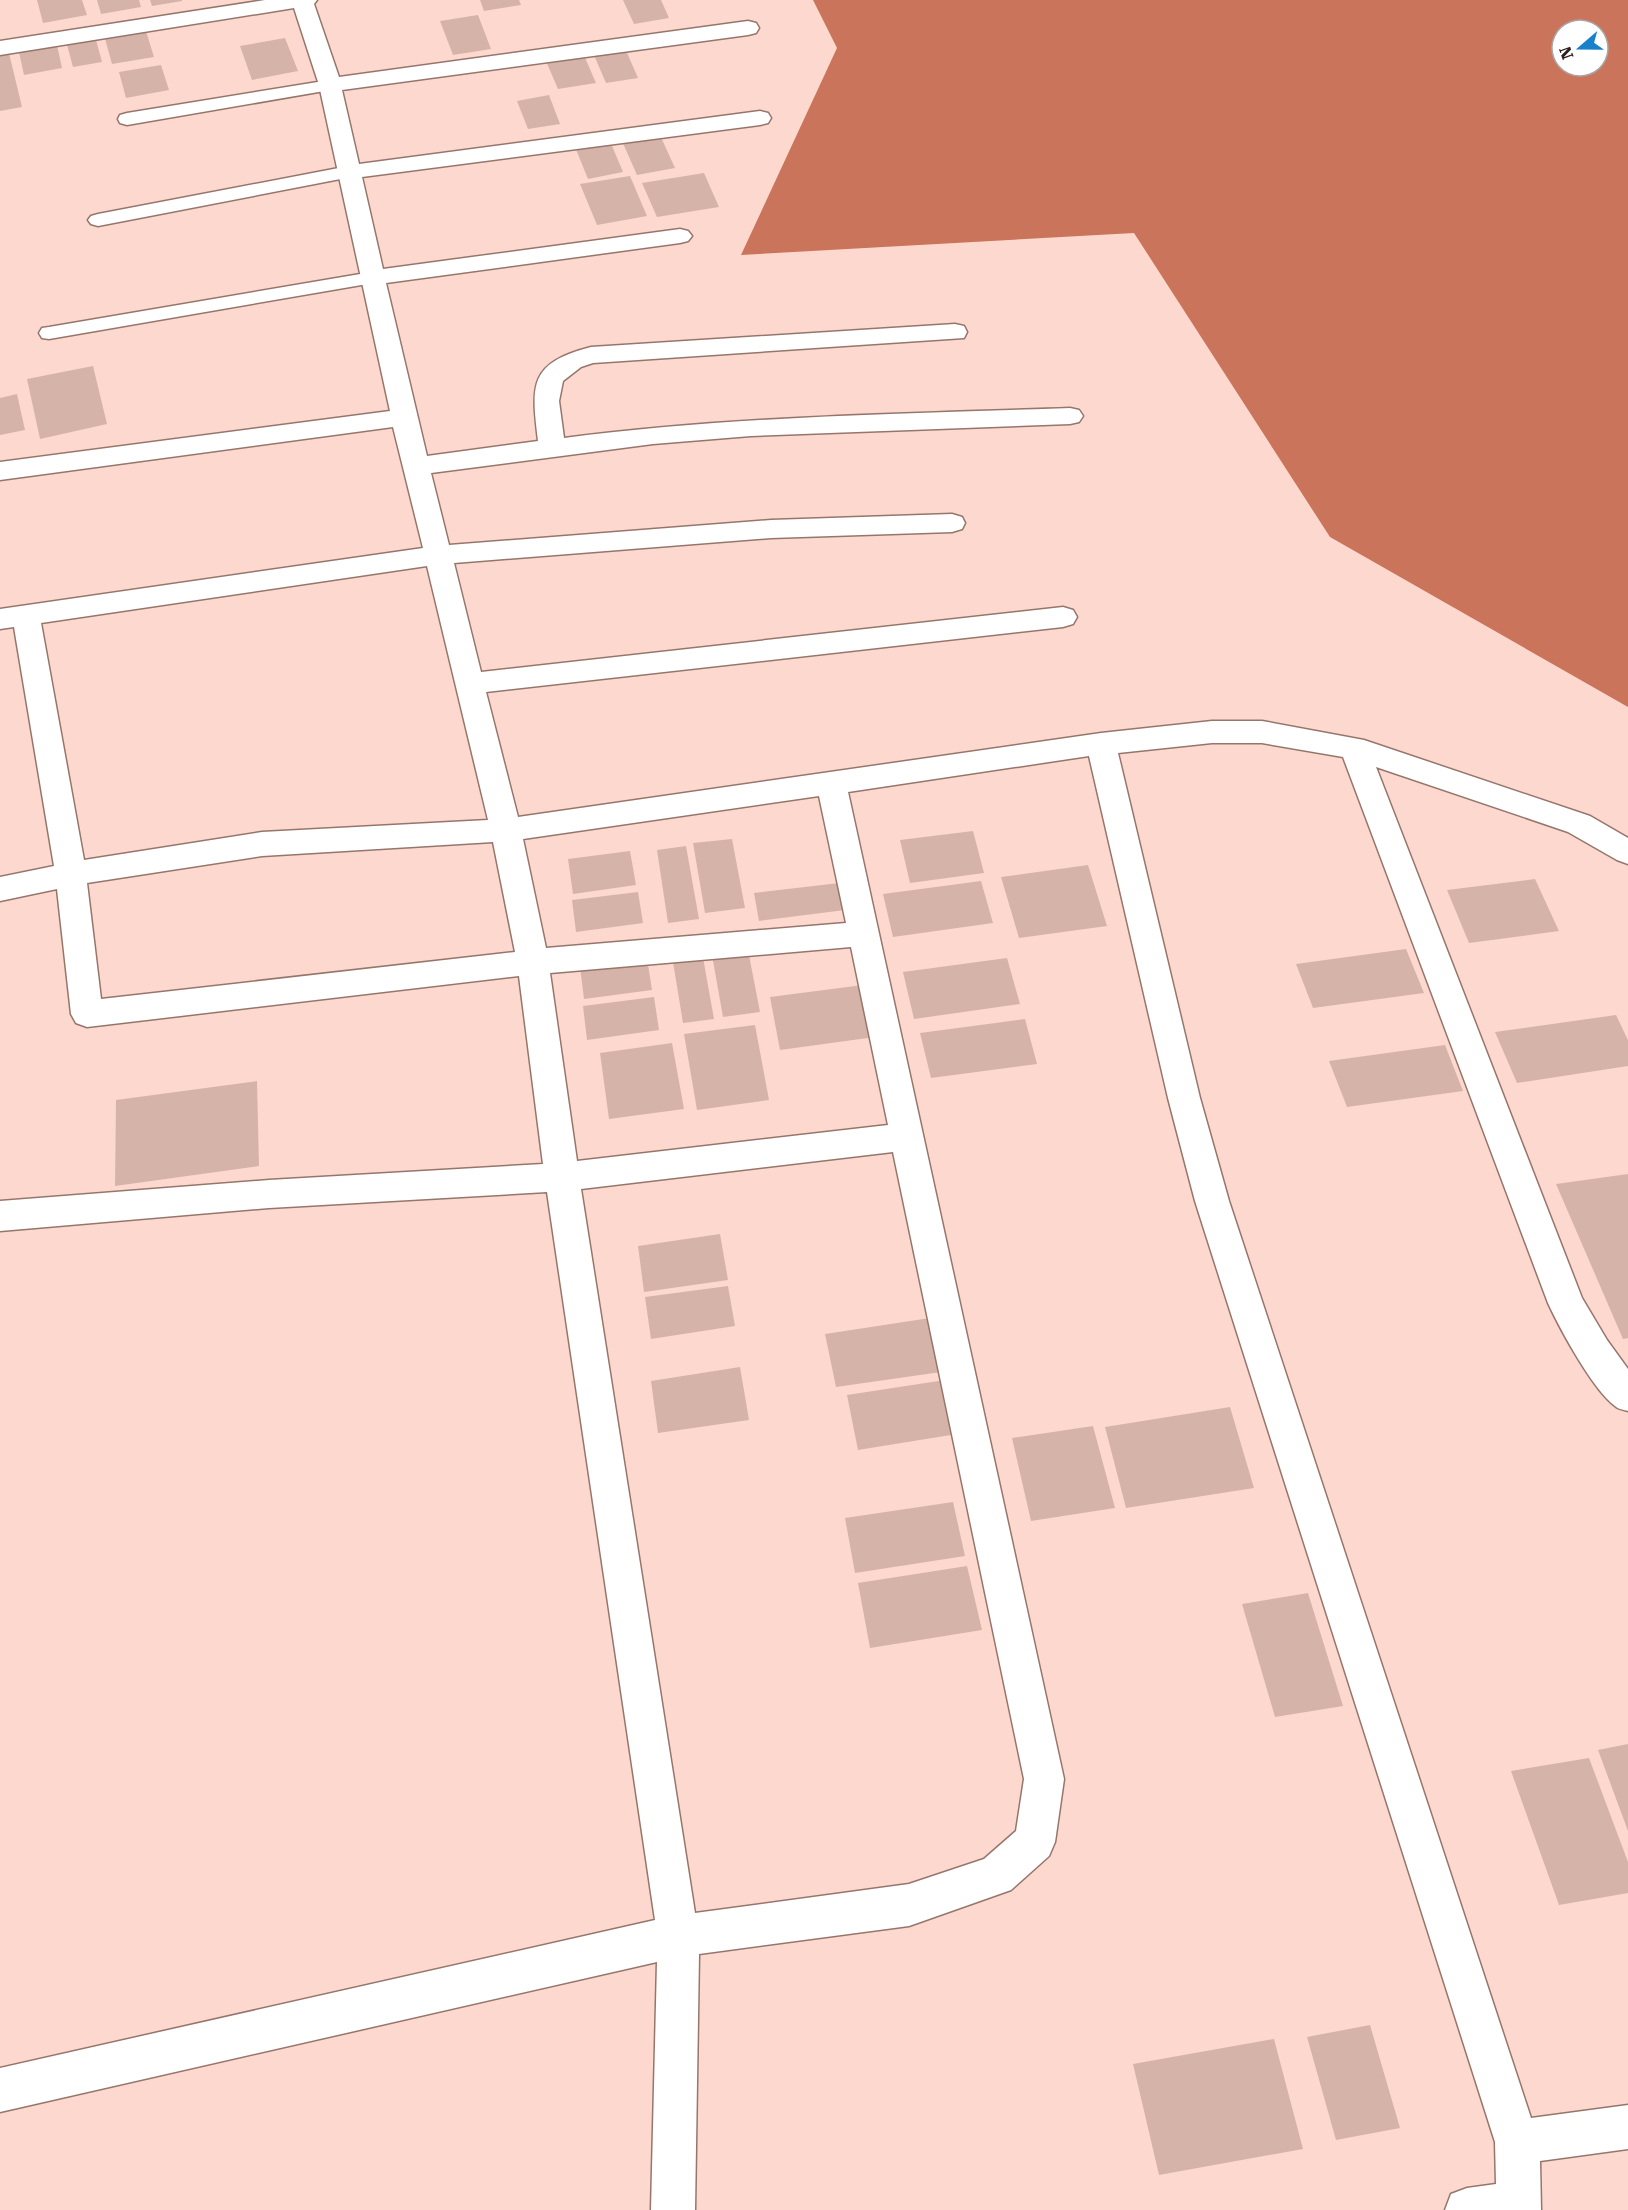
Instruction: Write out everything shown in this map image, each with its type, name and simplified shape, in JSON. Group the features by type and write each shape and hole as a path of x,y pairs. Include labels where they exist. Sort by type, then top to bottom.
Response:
{"street":[{"path":"0,48 303,0 330,85 372,278 506,830 533,962 562,1177 678,1936 673,2210"},
{"path":"330,85 748,28"},
{"path":"349,172 760,118"},
{"path":"372,278 680,236"},
{"path":"552,448 545,388 555,370 572,360 591,355 956,332"},
{"path":"417,466 653,435 751,428 1070,416"},
{"path":"0,471 405,417"},
{"path":"863,934 533,962 87,1014 71,874 13,617 439,555 771,529 952,523"},
{"path":"471,682 1063,617"},
{"path":"0,889 71,874 262,844 506,830 1101,744 1212,732 1262,732 1354,748 1580,824 1628,852"},
{"path":"1101,744 1184,1098 1212,1201 1517,2142 1519,2206 1467,2210"},
{"path":"1354,748 1566,1303 1582,1334 1611,1377 1628,1395"},
{"path":"0,2090 49,2077 678,1936 909,1905 996,1875 1035,1842 1044,1779 831,782"},
{"path":"0,1216 269,1194 562,1177 906,1137"},
{"path":"1517,2142 1628,2127"}],"lane":[{"path":"127,119 330,85"},
{"path":"98,220 349,172"},
{"path":"49,333 372,278"}],"shaded area":[{"path":"813,0 1628,0 1628,707 1330,537 1134,233 741,255 837,48"}],"building":[{"path":"37,0 82,0 87,15 43,23"},
{"path":"97,0 139,0 141,7 101,14"},
{"path":"150,0 182,0 182,1 152,6"},
{"path":"480,0 519,0 521,5 484,11"},
{"path":"623,0 661,0 669,18 634,24"},
{"path":"478,15 491,49 453,55 440,21"},
{"path":"145,28 154,57 112,64 104,35"},
{"path":"95,36 102,62 73,67 66,41"},
{"path":"285,38 298,71 252,80 240,46"},
{"path":"57,45 62,68 24,75 19,52"},
{"path":"625,48 638,78 606,83 593,53"},
{"path":"8,49 22,107 0,111 0,50"},
{"path":"583,53 596,83 558,89 545,59"},
{"path":"161,65 169,90 126,98 119,72"},
{"path":"549,95 560,124 528,129 517,101"},
{"path":"660,135 675,168 637,175 622,141"},
{"path":"610,141 623,172 588,179 575,147"},
{"path":"704,173 719,207 657,217 642,183"},
{"path":"630,176 647,216 597,225 580,184"},
{"path":"93,366 107,424 40,439 27,379"},
{"path":"17,394 25,430 0,435 0,398"},
{"path":"973,831 984,873 910,883 900,840"},
{"path":"732,839 745,908 705,913 693,843"},
{"path":"686,846 699,919 668,923 657,850"},
{"path":"630,851 636,885 573,894 568,859"},
{"path":"1088,865 1107,926 1019,938 1001,877"},
{"path":"1535,879 1559,931 1469,943 1447,890"},
{"path":"981,881 993,923 893,937 883,894"},
{"path":"839,883 845,910 759,921 754,893"},
{"path":"638,892 643,923 576,932 572,900"},
{"path":"1406,949 1424,993 1313,1008 1296,964"},
{"path":"748,950 760,1012 723,1017 712,955"},
{"path":"702,952 714,1019 683,1023 672,956"},
{"path":"647,958 652,990 584,999 580,967"},
{"path":"1007,958 1020,1004 914,1019 903,972"},
{"path":"863,985 875,1037 780,1050 770,997"},
{"path":"654,997 659,1030 587,1040 583,1006"},
{"path":"1616,1015 1628,1040 1628,1066 1517,1083 1495,1032"},
{"path":"1025,1019 1037,1064 931,1078 920,1033"},
{"path":"755,1025 769,1100 697,1110 684,1034"},
{"path":"672,1043 684,1109 609,1119 600,1053"},
{"path":"1445,1045 1463,1091 1347,1107 1329,1061"},
{"path":"257,1081 259,1166 115,1186 116,1100"},
{"path":"1628,1174 1628,1338 1623,1339 1556,1184"},
{"path":"720,1234 728,1280 644,1292 638,1246"},
{"path":"728,1286 735,1326 651,1339 645,1297"},
{"path":"930,1318 941,1372 836,1387 825,1334"},
{"path":"740,1367 749,1420 658,1433 651,1381"},
{"path":"945,1380 957,1434 858,1450 847,1395"},
{"path":"1230,1407 1254,1488 1126,1508 1105,1427"},
{"path":"1093,1426 1115,1508 1031,1521 1012,1438"},
{"path":"953,1502 965,1556 855,1573 845,1518"},
{"path":"967,1566 982,1630 870,1648 858,1583"},
{"path":"1308,1593 1343,1706 1275,1717 1242,1604"},
{"path":"1628,1744 1628,1831 1598,1750"},
{"path":"1589,1758 1628,1862 1628,1893 1559,1905 1511,1771"},
{"path":"1370,2025 1400,2128 1336,2140 1307,2037"},
{"path":"1274,2039 1303,2149 1159,2175 1133,2064"}]}
